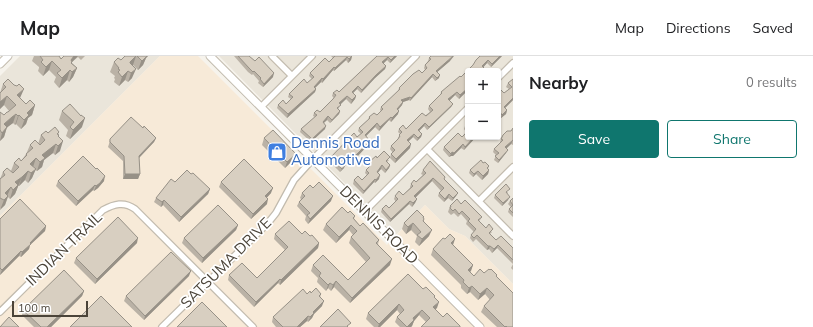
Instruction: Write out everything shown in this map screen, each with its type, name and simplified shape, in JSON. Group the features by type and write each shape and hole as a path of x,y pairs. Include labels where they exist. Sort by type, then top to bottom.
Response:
{"street":[{"path":"0,64 8,56"},
{"name":"DENNIS ROAD","path":"210,56 480,327"},
{"path":"272,56 292,76"},
{"path":"260,107 312,56"},
{"name":"SATSUMA DRIVE","path":"162,327 268,223 276,213 294,180 416,56"},
{"path":"501,75 513,63"},
{"path":"365,211 465,111"},
{"path":"427,149 513,236"},
{"path":"479,201 513,167"},
{"name":"INDIAN TRAIL","path":"0,312 103,210 119,203 132,206 253,327"}],"shaded area":[{"path":"20,56 160,56 0,216 0,76"},
{"path":"160,56 198,56 387,245 425,205 449,229 465,236 513,284 513,327 0,327 0,216"},
{"path":"219,56 513,56 513,284 465,236 449,229 425,205 396,235"}],"building":[{"path":"40,56 59,56 61,59 64,56 74,56 71,63 77,68 72,72 70,70 62,78 57,73 61,70 52,61 46,67 41,62 43,60"},
{"path":"125,56 136,56 130,63 136,69 131,73 128,71 122,77 118,72 120,70 118,69 119,68 114,62 118,58 121,60"},
{"path":"137,56 147,56 142,61"},
{"path":"238,56 249,56 255,61 259,57 274,73 264,84 260,79 261,78"},
{"path":"335,56 352,56 349,59 347,57 335,68 334,67 314,87 316,89 288,114 278,105 283,100 286,104 293,97 289,94 304,79 307,83 314,77 310,73 325,58 329,62"},
{"path":"377,56 395,56 391,60 388,57 382,62 386,66 362,90 358,86 352,92 356,96 352,100 347,96 339,103 341,105 337,108 340,111 332,120 328,116 323,122 326,126 312,139 301,129 317,115 314,113 317,110 320,112 333,99 336,95 333,93 337,90 339,92"},
{"path":"431,56 453,56 436,71 440,75 437,78 433,74 411,98 401,100 403,102 397,109 399,111 392,118 391,117 380,127 377,123 365,135 370,141 356,155 354,153 350,157 348,154 342,160 346,164 342,169 330,158 354,133 357,137 363,132 359,128 374,113 377,115 383,109 381,107 413,74 419,70 422,73 427,68 425,65 431,59 429,58"},
{"path":"480,56 500,56 492,64 488,60 482,66 484,68 470,68"},
{"path":"465,73 465,91 460,95 457,92 448,99 453,104 429,127 425,123 418,130 422,134 418,138 414,134 407,140 411,144 396,159 391,154 395,150 391,146 402,132 399,129 403,125 406,129 422,113 426,116 433,110 429,106 442,93 441,92 460,76 461,77"},
{"path":"8,79 14,85 17,86 19,84 24,89 17,95 26,104 30,100 35,105 27,113 29,115 24,120 16,114 12,117 4,124 7,127 2,133 0,130 0,112 4,115 16,105 7,96 0,102 0,93 6,87 3,84"},
{"path":"513,79 513,98 504,107 507,110 502,115 501,90 504,93 512,87 508,83"},
{"path":"70,104 81,116 85,118 73,130 70,127 74,122 62,111"},
{"path":"131,117 143,128 144,126 156,138 139,156 140,174 125,174 124,156 110,142 110,139"},
{"path":"55,127 59,132 57,134 59,135 58,136 63,141 58,146 56,144 42,155 45,158 40,162 36,158 30,164 36,169 31,173 28,171 15,182 18,185 13,190 11,187 5,193 8,196 4,200 0,198 0,179 5,175 3,172 7,168 13,173 19,167 14,163 19,158 21,161 27,155 26,154 33,148 30,145 35,140 40,145 45,140 41,135 46,131 48,133"},
{"path":"513,128 513,140 505,147 508,150 499,160 495,156 499,153 494,149 503,140 501,139 503,135 507,131 511,131"},
{"path":"273,130 296,154 287,162 264,138"},
{"path":"458,133 462,137 465,134 465,140 471,140 465,147 463,144 451,154 444,147"},
{"path":"384,151 390,157 386,161 390,165 386,170 382,165 377,172 380,175 364,191 354,180 358,176 362,180 369,173 366,170 372,164 369,162 376,156 377,158"},
{"path":"83,156 105,176 100,183 96,186 95,185 78,201 58,181"},
{"path":"244,159 273,188 265,196 268,199 253,214 221,182"},
{"path":"481,160 489,166 487,168 489,170 483,176 478,171 474,174 470,170"},
{"path":"430,161 445,177 444,179 458,193 453,198 449,194 445,199 439,193 444,188 433,178 414,196 417,199 413,203 410,201 391,219 382,209 386,205 389,208 398,199 395,196 399,191 403,195 413,186 411,184 414,180 416,182 426,173 423,170"},
{"path":"187,170 191,174 193,173 210,189 181,217 164,200 162,202 156,198 171,179 175,182"},
{"path":"319,182 333,196 310,219 307,215 310,213 299,202 305,196 302,193 310,185 313,188"},
{"path":"506,184 510,189 506,192 510,197 503,203 495,195"},
{"path":"513,198 513,205 510,201"},
{"path":"20,199 46,226 30,243 31,244 22,252 21,251 2,270 0,268 0,219"},
{"path":"457,199 461,204 465,200 482,217 478,220 486,228 489,224 493,229 489,233 496,240 501,236 513,248 513,260 498,245 494,249 488,246 477,235 474,238 471,235 476,229 468,221 470,219 462,211 459,214 455,209 453,211 450,208 450,206"},
{"path":"218,205 238,225 203,258 184,238"},
{"path":"513,205 513,213 509,209"},
{"path":"342,207 348,213 350,211 355,216 353,218 360,226 363,223 379,240 376,243 392,259 352,298 336,281 333,285 330,283 328,285 319,276 321,273 313,265 323,255 348,280 370,258 351,237 357,231 351,225 339,237 326,224"},
{"path":"417,210 424,217 423,221 432,230 422,239 417,235 421,232 413,223 408,227 404,223"},
{"path":"118,217 138,238 97,279 76,258"},
{"path":"289,221 302,234 305,231 310,236 312,235 319,243 256,302 229,275 242,263 257,278 288,247 275,234"},
{"path":"450,234 455,239 451,243 473,265 468,270 474,276 480,269 484,273 491,269 513,293 513,327 505,327 484,306 494,295 487,288 480,294 472,286 469,288 463,282 464,280 433,249 443,238 445,239"},
{"path":"171,252 191,271 145,316 126,296"},
{"path":"64,270 84,291 47,327 41,327 23,310"},
{"path":"408,274 423,289 426,287 435,296 434,297 439,302 433,307 443,317 447,313 460,327 421,327 430,318 422,310 413,318 414,320 407,327 397,317 404,310 399,304 379,324 368,313"},
{"path":"316,288 321,294 319,296 324,301 310,317 308,316 297,327 283,327 273,317 303,289 307,294 310,291 311,293"},
{"path":"101,296 132,327 70,327"},
{"path":"202,302 227,327 177,327"},
{"path":"338,309 351,323 347,326 348,327 320,327"},
{"path":"9,317 19,327 0,327"}],"place":[{"name":"Dennis Road Automotive","path":"277,152"}]}
